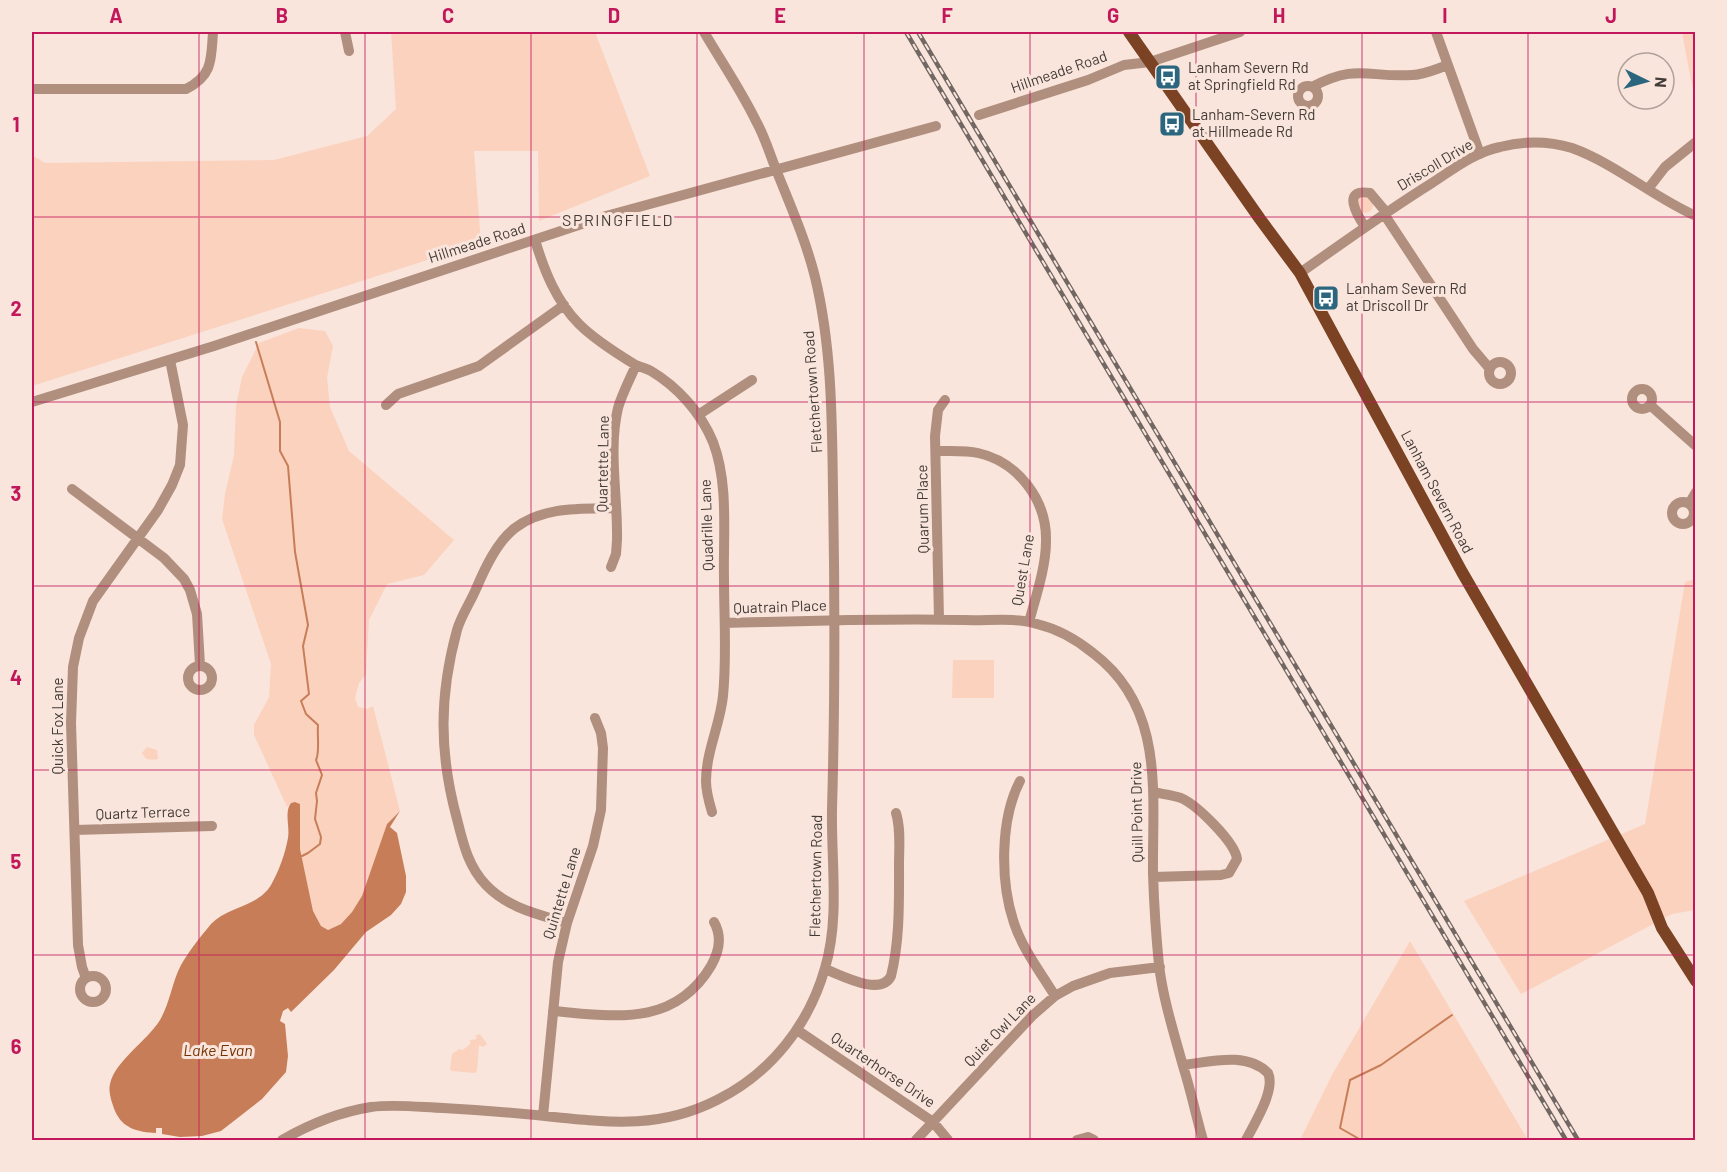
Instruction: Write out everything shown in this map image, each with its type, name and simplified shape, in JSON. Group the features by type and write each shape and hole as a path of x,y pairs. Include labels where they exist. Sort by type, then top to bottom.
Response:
{"main road":[{"name":"Lanham Severn Road","path":"1129,32 1300,273 1462,572 1643,884 1662,928 1695,981"}],"street":[{"path":"32,89 186,89 198,83 206,74 211,60 213,32"},
{"path":"345,32 349,51"},
{"name":"Fletchertown Road","path":"282,1140 326,1119 373,1107 416,1107 631,1123 658,1120 692,1112 716,1101 750,1080 770,1062 797,1030 808,1011 825,969 832,932 833,908 832,828 836,620 832,423 827,347 821,306 808,251 756,120 704,32"},
{"name":"Hillmeade Road","path":"979,115 1088,80 1124,65 1150,62 1240,32"},
{"path":"1436,32 1480,154"},
{"path":"1312,87 1346,73 1413,75 1448,65"},
{"name":"Hillmeade Road","path":"32,402 170,360 635,208 936,126"},
{"name":"Driscoll Drive","path":"1300,273 1385,213 1480,154 1499,147 1519,144 1534,142 1562,146 1593,158 1695,216"},
{"path":"1648,189 1665,167 1695,142"},
{"path":"1365,227 1352,205 1354,198 1362,192 1370,192 1473,350 1490,369"},
{"name":"Quadrille Lane","path":"536,240 548,278 564,306 581,326 636,365 664,380 687,400 712,441 721,477 726,648 723,699 707,766 707,793 712,812"},
{"path":"386,405 398,394 478,366 564,306"},
{"name":"Quick Fox Lane","path":"86,978 78,945 70,690 76,650 84,620 93,601 166,496 177,475 182,454 183,425 170,360"},
{"name":"Quartette Lane","path":"611,567 616,554 617,540 615,448 618,409 636,365"},
{"path":"698,415 752,380"},
{"name":"Quarum Place","path":"939,619 936,419 938,410 945,400"},
{"path":"1650,405 1695,446"},
{"name":"Quest Lane","path":"937,451 974,452 1001,462 1017,473 1039,502 1046,528 1046,548 1029,622"},
{"path":"72,489 173,566 190,590 197,614 200,666"},
{"path":"1689,504 1695,492"},
{"path":"567,923 516,907 503,900 486,885 473,868 463,843 448,784 443,733 443,698 458,628 486,568 507,536 523,523 551,512 616,508"},
{"name":"Quill Point Drive","path":"836,620 939,619 1029,622 1052,628 1078,642 1101,658 1125,685 1149,740 1153,792 1153,877 1160,967 1172,1031 1203,1140"},
{"name":"Quatrain Place","path":"725,623 836,620"},
{"name":"Quintette Lane","path":"543,1116 558,962 567,923 593,846 601,810 603,747 595,718"},
{"path":"1020,781 1011,800 1005,845 1005,882 1009,905 1018,933 1055,996"},
{"path":"1153,792 1182,799 1200,810 1234,849 1237,859 1229,873 1221,875 1153,877"},
{"path":"825,969 870,985 884,985 889,982 897,931 899,895 899,828 896,813"},
{"name":"Quartz Terrace","path":"75,830 212,826"},
{"path":"553,1011 633,1016 652,1012 678,1000 696,986 716,956 720,938 714,922"},
{"name":"Quiet Owl Lane","path":"916,1140 1032,1016 1055,996 1073,986 1110,973 1160,967"},
{"name":"Quarterhorse Drive","path":"797,1030 933,1122 948,1140"},
{"path":"1183,1065 1239,1059 1256,1064 1268,1073 1270,1085 1267,1096 1246,1140"},
{"path":"1077,1140 1083,1137 1094,1140"}],"shaded area":[{"path":"391,32 595,32 650,176 539,221 538,151 474,151 481,243 32,386 32,155 45,163 274,160 367,136 396,109"},
{"path":"1682,32 1695,32 1694,96"},
{"path":"1365,197 1371,199 1373,205 1371,211 1365,213 1359,211 1357,205 1359,199"},
{"path":"299,328 325,331 333,346 327,378 330,407 349,451 454,540 424,575 387,584 369,620 366,674 359,683 355,698 358,707 367,709 373,706 400,811 387,824 363,896 341,924 328,930 321,926 313,911 300,849 300,804 295,802 287,807 254,735 254,725 269,697 271,664 222,519 234,455 236,406 242,377 259,343"},
{"path":"1695,579 1695,910 1672,914 1521,994 1464,901 1645,824 1685,582"},
{"path":"953,660 994,660 994,698 952,698"},
{"path":"147,747 157,750 158,759 150,760 145,757 142,753"},
{"path":"1410,941 1528,1140 1300,1140 1332,1075"},
{"path":"480,1034 487,1044 483,1047 479,1045 477,1071 475,1073 452,1071 450,1069 452,1054 459,1049 463,1050 470,1044 470,1040 477,1039 475,1036"}],"water":[{"name":"Lake Evan","path":"295,802 300,804 300,849 313,911 321,926 328,930 341,924 352,912 362,896 387,824 400,811 390,827 397,833 406,876 406,892 401,904 391,915 366,932 334,970 291,1012 288,1008 283,1011 280,1021 285,1024 288,1056 286,1072 262,1099 221,1131 202,1136 180,1137 162,1134 162,1128 156,1128 156,1133 143,1132 127,1126 118,1117 111,1098 110,1084 113,1076 118,1067 160,1020 181,965 211,924 226,913 259,898 271,885 287,844 289,807"}],"waterway":[{"path":"256,342 280,422 280,451 288,466 295,552 308,625 303,646 309,694 301,701 306,714 318,725 316,760 322,775 316,793 315,819 321,837 320,844 302,856"},
{"path":"1361,1140 1340,1128 1350,1080 1381,1065 1452,1015"}],"railway":[{"path":"906,32 1566,1140"},
{"path":"918,32 1578,1140"}],"place":[{"name":"Lanham Severn Rd at Springfield Rd","path":"1168,77"},
{"name":"Lanham-Severn Rd at Hillmeade Rd","path":"1172,124"},
{"name":"Lanham Severn Rd at Driscoll Dr","path":"1326,298"}],"district":[{"name":"SPRINGFIELD","path":"618,220"}]}
